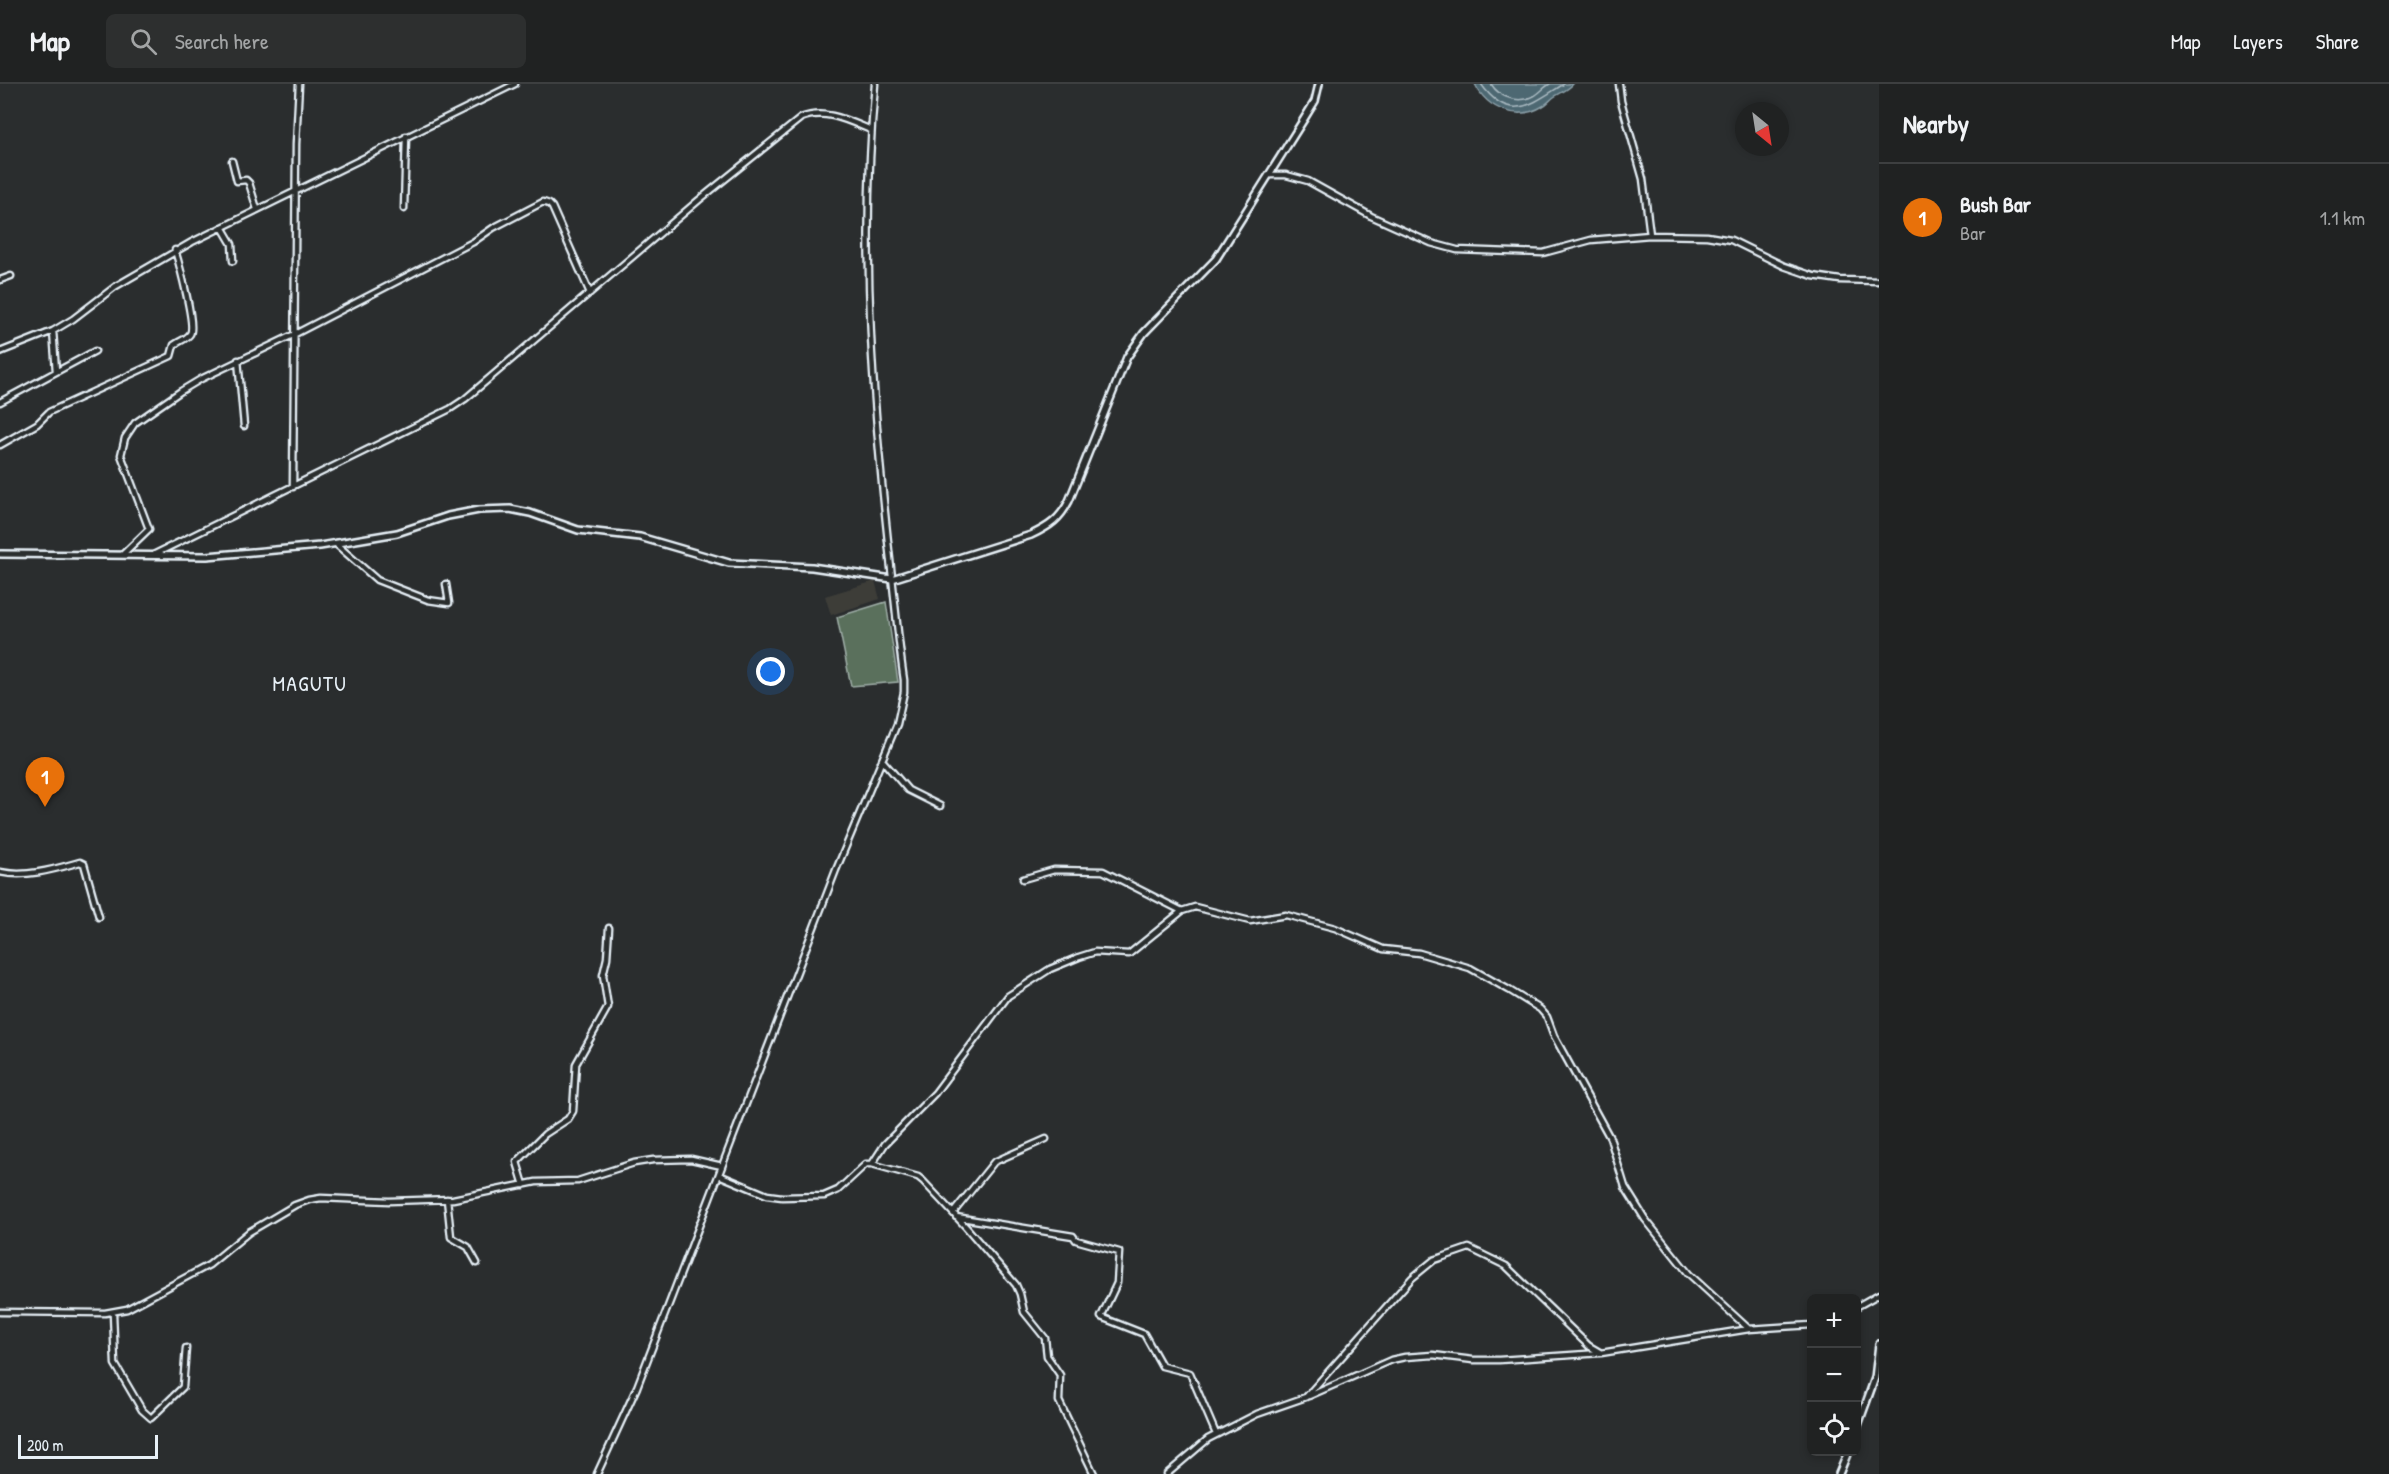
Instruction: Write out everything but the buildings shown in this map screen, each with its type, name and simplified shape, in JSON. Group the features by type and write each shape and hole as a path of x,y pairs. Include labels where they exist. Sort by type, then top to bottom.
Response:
{"street":[{"path":"293,487 298,84"},
{"path":"0,352 53,332 116,286 222,226 515,84"},
{"path":"597,1474 638,1387 836,870 897,724 904,692 876,437 867,237 875,84"},
{"path":"0,554 207,556 336,544 397,533 448,516 479,510 510,509 530,513 578,530 639,537 729,563 812,567 892,579 1031,535 1061,517 1070,501 1127,357 1144,333 1206,272 1270,175 1315,101 1319,84"},
{"path":"1619,84 1621,101 1643,179 1650,235"},
{"path":"154,554 450,409 465,399 699,200 801,118 811,114 822,114 844,118 871,130"},
{"path":"404,209 406,136"},
{"path":"232,161 234,178 237,181 246,180 249,183 257,210"},
{"path":"1270,175 1286,175 1308,181 1371,216 1431,243 1457,250 1543,253 1591,240 1650,235 1720,238 1731,240 1784,266 1813,276 1840,280 1879,281"},
{"path":"123,554 149,529 121,455 129,429 181,391 473,242 493,228 543,202 552,207 590,293"},
{"path":"222,226 232,244 232,261"},
{"path":"0,445 37,424 50,412 171,357 174,345 189,335 192,328 176,250"},
{"path":"0,280 11,276"},
{"path":"53,332 56,370"},
{"path":"0,402 95,351"},
{"path":"238,360 244,426"},
{"path":"336,544 376,580 428,600 449,603 446,584"},
{"path":"882,760 908,790 940,806"},
{"path":"0,872 12,876 23,875 80,861 84,864 99,917"},
{"path":"1023,879 1054,870 1103,871 1182,911"},
{"path":"872,1164 885,1144 935,1094 1008,996 1050,969 1095,952 1129,954 1182,911 1195,907 1250,921 1286,915 1329,926 1376,947 1419,953 1470,968 1540,1009 1547,1017 1554,1036 1610,1138 1625,1187 1641,1214 1689,1274 1749,1329"},
{"path":"524,1185 518,1162 544,1134 568,1119 573,1112 576,1064 608,1007 603,975 607,958 609,928"},
{"path":"955,1215 994,1162 1046,1138"},
{"path":"0,1312 113,1313 127,1309 200,1270 249,1232 295,1205 309,1200 321,1198 389,1201 447,1199 549,1181 578,1181 634,1163 653,1160 692,1159 722,1167"},
{"path":"719,1175 767,1195 782,1197 824,1196 833,1193 860,1168 872,1164 918,1177 955,1215 1016,1285 1024,1312 1045,1338 1047,1356 1060,1375 1059,1401 1094,1474"},
{"path":"447,1199 451,1237 468,1247 477,1263"},
{"path":"955,1215 1073,1236 1076,1240 1119,1252 1117,1283 1101,1317 1144,1334 1162,1366 1190,1373 1216,1434"},
{"path":"1306,1397 1412,1278 1434,1260 1469,1248 1506,1266 1589,1346 1601,1353"},
{"path":"1861,1305 1879,1294"},
{"path":"113,1313 115,1364 142,1410 151,1418 183,1387 186,1348"},
{"path":"1167,1474 1216,1434 1257,1414 1306,1397 1378,1365 1405,1357 1433,1355 1473,1360 1498,1360 1601,1353 1749,1329 1807,1325"},
{"path":"1861,1419 1875,1378 1879,1344"},
{"path":"1839,1474 1846,1456"}],"shaded area":[{"path":"875,581 880,599 831,615 825,596"}],"green space":[{"path":"886,602 898,682 851,686 837,617"}],"water":[{"path":"1475,84 1573,84 1533,111 1514,113 1495,106 1480,93"}],"place":[{"name":"Bush Bar","path":"45,807"}],"district":[{"name":"MAGUTU","path":"310,683"}]}
